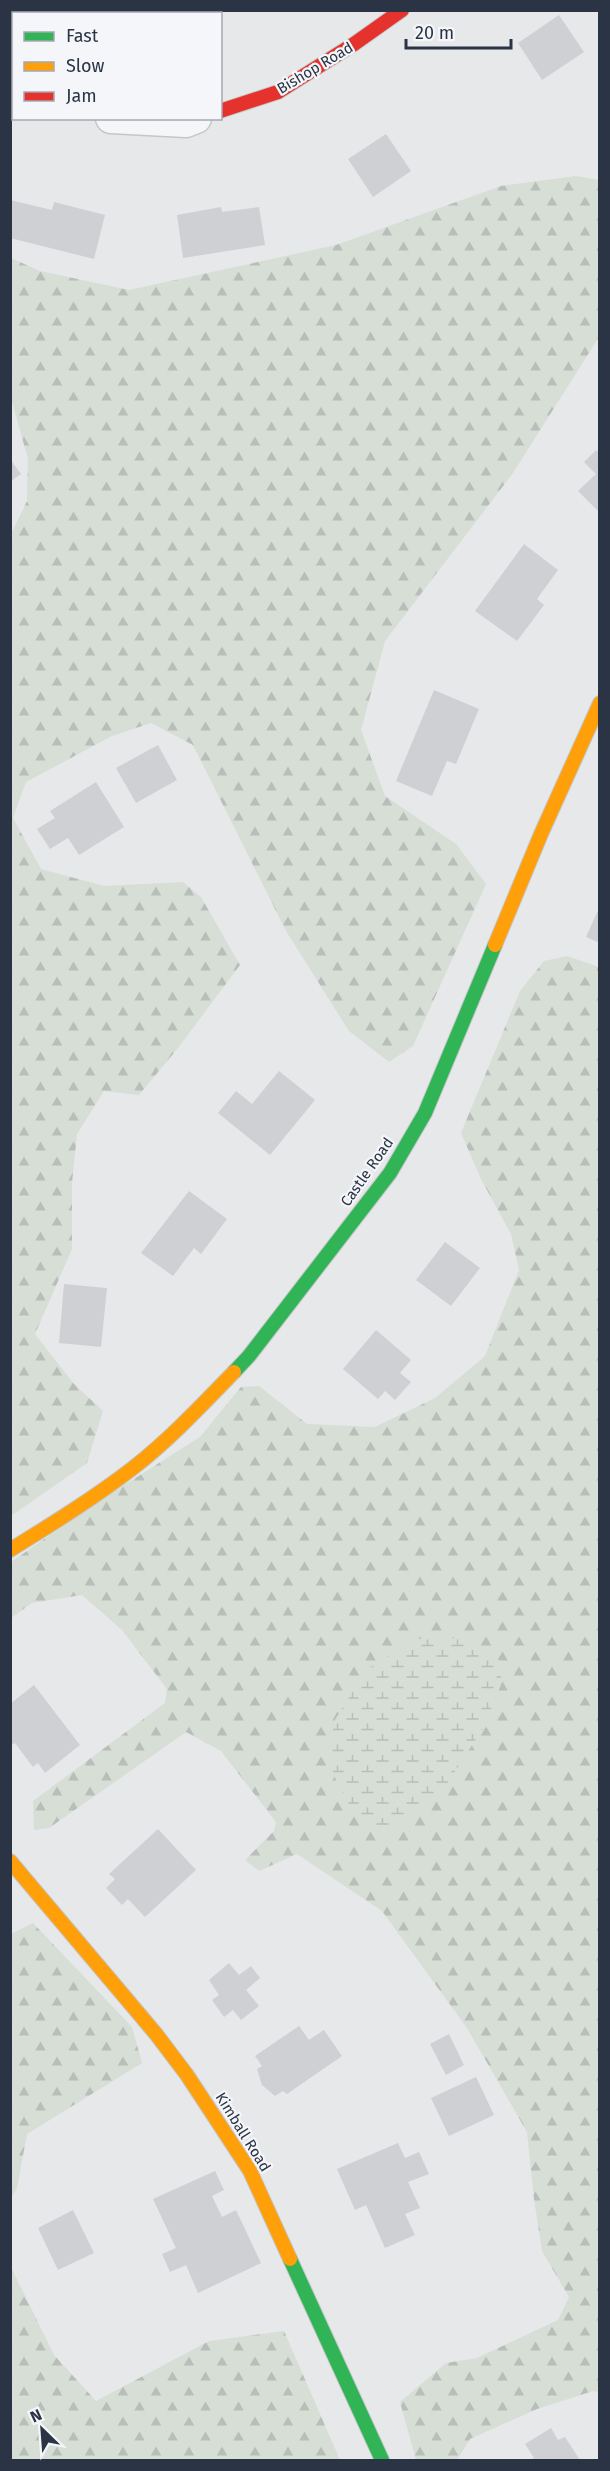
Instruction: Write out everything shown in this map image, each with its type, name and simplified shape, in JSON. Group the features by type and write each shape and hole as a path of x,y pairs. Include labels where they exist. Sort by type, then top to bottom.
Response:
{"street":[{"name":"Bishop Road","path":"222,110 278,92 354,44 402,10"},
{"path":"148,120 186,122 191,120"},
{"name":"Castle Road","path":"10,1550 51,1525 134,1467 202,1406 249,1356 390,1173 425,1113 541,834 600,703"},
{"name":"Kimball Road","path":"10,1861 188,2075 250,2170 382,2460"}],"green space":[{"path":"576,176 599,180 599,337 513,473 385,641 361,730 385,796 456,844 486,884 413,1046 389,1062 349,1031 286,931 193,745 151,723 112,736 26,782 13,818 41,869 104,886 183,882 201,897 240,965 178,1048 139,1095 104,1091 77,1134 72,1183 72,1249 35,1334 74,1384 103,1411 87,1463 11,1516 10,536 27,501 28,459 11,398 11,258 40,271 129,290 336,245 501,186"},
{"path":"567,956 599,967 599,2392 593,2391 537,2409 470,2439 457,2460 416,2460 400,2402 446,2363 477,2358 558,2320 569,2297 542,2251 527,2132 467,2028 382,1911 297,1854 259,1871 245,1860 274,1831 276,1822 221,1751 186,1732 49,1828 34,1830 33,1801 165,1703 167,1689 122,1630 82,1595 32,1603 11,1618 11,1562 99,1501 200,1437 241,1387 259,1386 307,1424 375,1427 435,1398 485,1356 519,1270 511,1234 481,1179 461,1133 520,991 544,961"},
{"path":"458,1638 483,1654 501,1661 501,1685 482,1730 435,1802 392,1830 357,1819 333,1774 333,1723 366,1670 415,1639"},
{"path":"33,1923 132,2027 142,2063 27,2134 17,2188 11,2198 11,1934"},
{"path":"10,2265 54,2355 96,2401 209,2341 284,2331 340,2460 11,2460"}],"building":[{"path":"559,15 584,52 542,80 518,43"},
{"path":"386,134 411,171 373,197 348,159"},
{"path":"10,200 52,210 54,202 105,215 94,259 10,238"},
{"path":"221,207 222,212 259,207 265,245 183,258 177,215"},
{"path":"596,450 600,453 600,513 578,491 596,474 584,462"},
{"path":"10,459 21,474 10,482"},
{"path":"524,544 558,570 537,599 544,605 517,641 475,611"},
{"path":"434,690 479,709 456,764 447,761 432,796 396,781"},
{"path":"158,745 177,780 136,803 116,768"},
{"path":"96,782 124,827 79,855 68,838 50,849 37,829 55,818 50,811"},
{"path":"600,906 600,943 586,937"},
{"path":"279,1071 315,1100 270,1155 218,1113 236,1091 252,1104"},
{"path":"189,1191 227,1219 201,1254 194,1248 173,1276 141,1253"},
{"path":"445,1242 480,1268 451,1306 416,1280"},
{"path":"64,1284 107,1288 101,1347 59,1343"},
{"path":"376,1330 411,1360 400,1373 411,1382 395,1400 385,1391 378,1399 343,1369"},
{"path":"34,1685 80,1745 45,1773 38,1763 33,1767 15,1743 10,1746 10,1704"},
{"path":"158,1829 196,1870 145,1917 128,1899 122,1905 106,1888 115,1879 109,1874"},
{"path":"229,1963 239,1975 251,1966 260,1978 246,1990 259,2006 241,2020 233,2010 224,2017 212,2000 219,1995 209,1980"},
{"path":"299,2026 309,2040 324,2030 342,2056 287,2094 283,2091 275,2096 262,2085 257,2069 262,2066 255,2056"},
{"path":"449,2034 464,2065 446,2075 430,2044"},
{"path":"476,2077 494,2115 449,2136 431,2098"},
{"path":"398,2143 405,2158 419,2152 429,2174 408,2182 420,2208 405,2214 415,2235 385,2248 366,2205 355,2210 337,2169"},
{"path":"215,2171 224,2190 212,2196 222,2217 236,2210 261,2263 198,2293 186,2265 170,2272 162,2254 176,2248 153,2199"},
{"path":"73,2210 94,2253 58,2270 38,2228"},
{"path":"551,2428 558,2440 565,2437 580,2460 529,2460 534,2458 525,2444"}],"traffic: fast":[{"path":"234,1372 249,1356 390,1173 425,1113 495,945"},
{"path":"290,2259 382,2460"}],"traffic: slow":[{"path":"495,945 541,834 600,703"},
{"path":"10,1550 57,1521 133,1468 172,1434 234,1372"},
{"path":"10,1861 156,2034 187,2075 250,2171 290,2259"}],"traffic: jam":[{"path":"222,110 278,92 354,44 402,10"}]}
